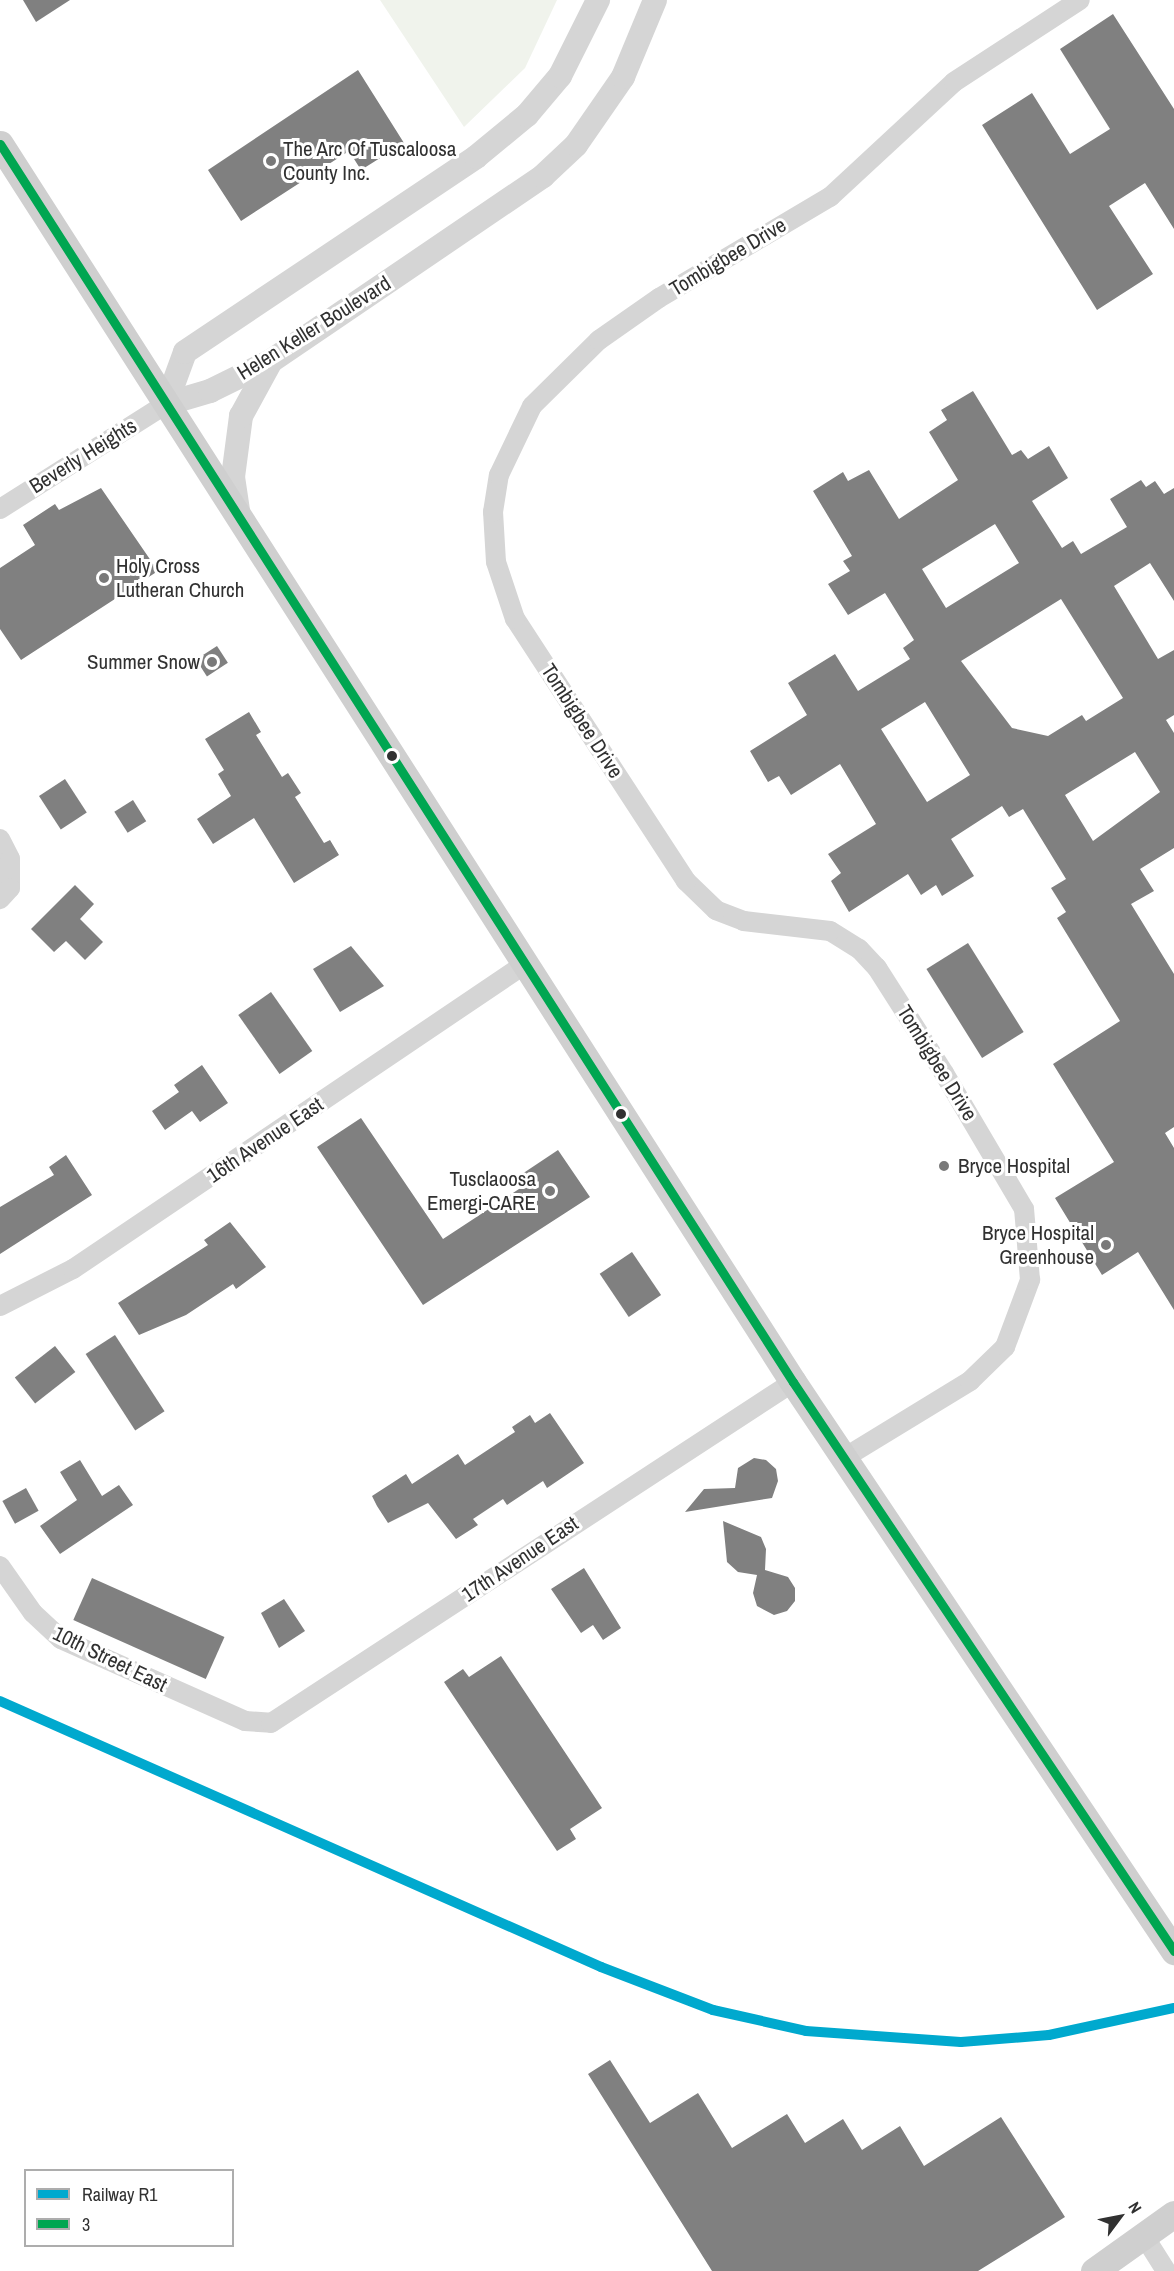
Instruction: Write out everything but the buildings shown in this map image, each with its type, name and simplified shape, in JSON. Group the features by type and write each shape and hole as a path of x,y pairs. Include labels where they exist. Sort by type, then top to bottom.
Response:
{"main road":[{"path":"0,144 793,1382 1174,1951"},
{"path":"1094,2271 1174,2214"}],"street":[{"path":"166,404 185,352 476,157 527,115 560,76 598,0"},
{"name":"Helen Keller Boulevard","path":"166,404 210,391 271,361 543,176 576,145 623,77 655,0"},
{"name":"Tombigbee Drive","path":"844,1458 970,1381 1005,1347 1030,1280 1024,1209 932,1054 877,968 859,949 830,931 744,921 716,910 686,881 515,619 496,562 493,512 499,475 532,406 599,340 659,298 830,197 954,81 1080,0"},
{"path":"240,519 233,477 241,416 271,361"},
{"name":"Beverly Heights","path":"0,509 166,404"},
{"path":"0,839 10,859 10,888 0,899"},
{"name":"16th Avenue East","path":"0,1306 73,1269 525,964"},
{"name":"17th Avenue East","path":"245,1721 271,1723 293,1712 793,1382"},
{"name":"10th Street East","path":"0,1566 33,1613 61,1639 245,1721"},
{"path":"1144,2236 1166,2271"}],"shaded area":[{"path":"380,0 557,0 525,68 464,127"}],"rail line":[{"name":"R1","path":"0,1701 601,1967 713,2010 806,2031 961,2042 1049,2035 1174,2008"}],"transit line":[{"name":"3","path":"0,144 793,1382 1174,1951"}],"place":[{"name":"The Arc Of Tuscaloosa County Inc.","path":"271,161"},
{"name":"Holy Cross Lutheran Church","path":"104,578"},
{"name":"Summer Snow","path":"212,662"},
{"name":"Bryce Hospital","path":"944,1166"},
{"name":"Tusclaoosa Emergi-CARE","path":"550,1191"},
{"name":"Bryce Hospital Greenhouse","path":"1106,1245"}]}
